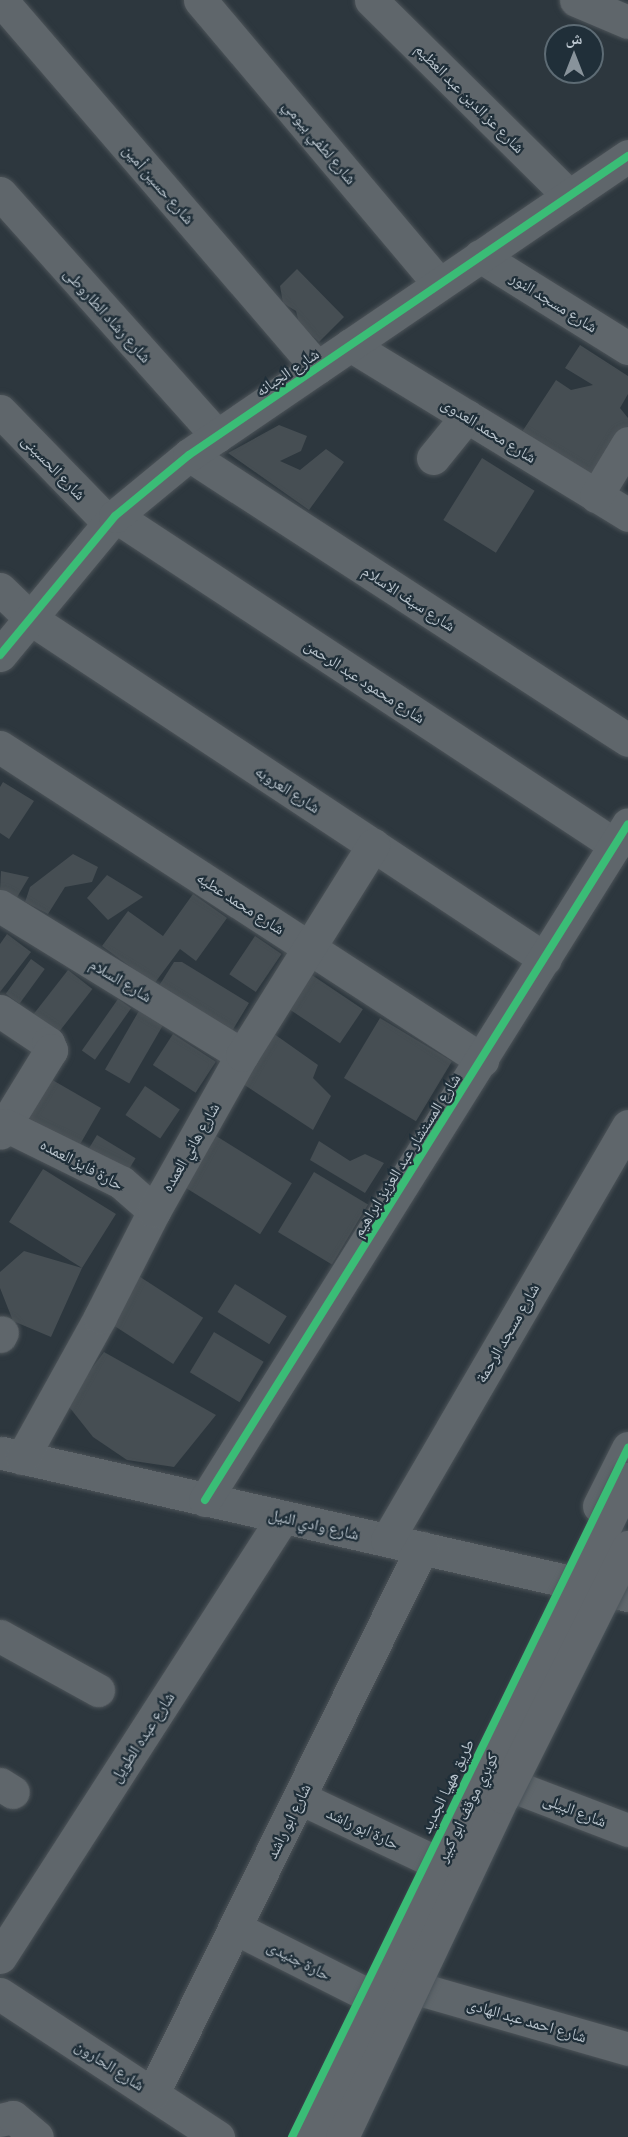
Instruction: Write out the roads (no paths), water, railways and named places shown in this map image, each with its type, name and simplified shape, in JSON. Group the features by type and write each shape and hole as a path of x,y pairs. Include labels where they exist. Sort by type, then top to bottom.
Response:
{"main road":[{"name":"كوبري موقف ابو كبير","path":"308,2137 628,1479"},
{"name":"كوبري موقف ابو كبير","path":"342,2137 503,1797 628,1547"}],"street":[{"name":"شارع حسين أمين","path":"1,0 316,368"},
{"name":"شارع لطفي بيومي","path":"200,0 439,284"},
{"name":"شارع عز الدين عبد العظيم","path":"371,0 569,196"},
{"path":"576,0 628,22"},
{"name":"شارع الجبانه","path":"0,655 112,520 189,455 628,156"},
{"name":"شارع رشاد الطاروطى","path":"0,193 217,436"},
{"name":"شارع مسجد النور","path":"480,256 628,348"},
{"name":"شارع محمد العدوى","path":"351,345 628,515"},
{"name":"شارع الحسينى","path":"0,411 112,520"},
{"path":"433,458 467,416"},
{"path":"596,496 628,443"},
{"name":"شارع سيف الاسلام","path":"189,455 628,740"},
{"name":"شارع محمود عبد الرحمن","path":"112,520 622,835"},
{"name":"شارع العروبه","path":"0,589 31,619 545,959"},
{"name":"شارع محمد عطيه","path":"0,747 482,1060"},
{"name":"شارع المستشار عبد العزيز ابراهيم","path":"205,1500 622,835"},
{"name":"شارع هاني العمده","path":"11,1455 100,1317 154,1210 243,1055 373,845"},
{"name":"شارع السلام","path":"0,906 243,1055"},
{"path":"0,1011 48,1042 51,1050 3,1129"},
{"name":"شارع مسجد الرحمة","path":"387,1540 628,1126"},
{"name":"حارة فايز العمده","path":"3,1129 121,1182 154,1210"},
{"name":"طريق ههيا الجديد","path":"292,2137 628,1448"},
{"name":"شارع وادي النيل","path":"11,1455 562,1580 625,1587"},
{"name":"شارع عبده الطويل","path":"0,1957 283,1517"},
{"name":"شارع ابو راشد","path":"153,2093 422,1548"},
{"path":"358,2137 523,1790 625,1587"},
{"path":"0,1636 98,1690"},
{"name":"شارع البيلى","path":"523,1790 628,1830"},
{"name":"حارة ابو راشد","path":"300,1798 427,1858"},
{"name":"حارة جنيدى","path":"235,1928 362,1992"},
{"name":"شارع احمد عبد الهادى","path":"426,1991 628,2049"},
{"name":"شارع الحارون","path":"3,2000 153,2093 218,2137"},
{"path":"0,2120 13,2117 37,2137"}]}
